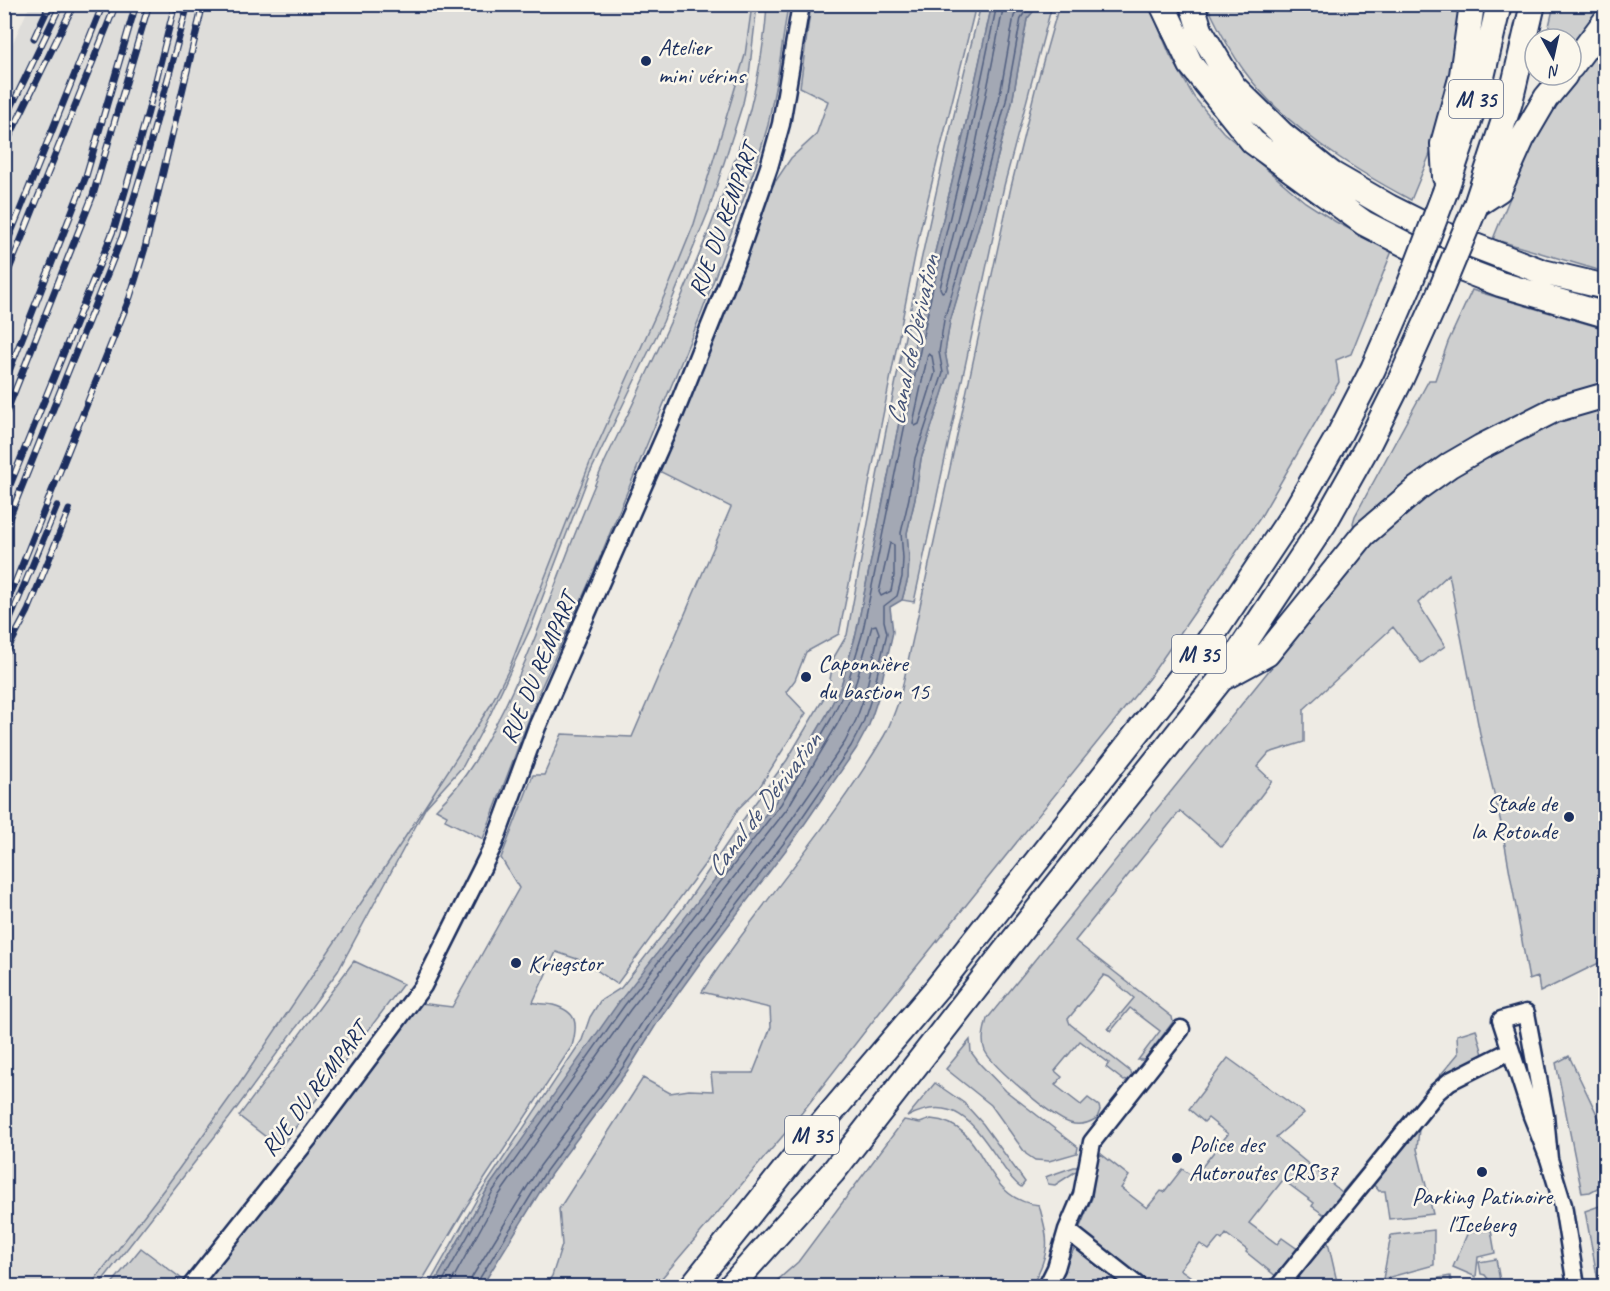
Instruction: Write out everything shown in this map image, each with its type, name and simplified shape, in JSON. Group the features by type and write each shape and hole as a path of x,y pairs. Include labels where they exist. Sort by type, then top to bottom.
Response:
{"highway":[{"path":"1162,4 1191,65 1253,142 1364,223 1432,258 1500,284 1605,315"},
{"path":"1192,4 1200,30 1233,86 1282,134 1332,174 1389,207 1441,233 1544,272 1605,287"},
{"path":"1445,192 1443,144 1462,75 1472,4"},
{"name":"M 35","path":"692,1287 814,1133 937,988 1204,648 1294,513 1340,433 1373,369 1409,286 1445,192 1478,94 1499,4"},
{"name":"M 35","path":"731,1287 833,1172 1221,679 1325,522 1367,447 1400,381 1476,205 1510,102 1533,4"},
{"path":"1583,51 1605,20"},
{"path":"1476,205 1499,190 1522,139 1555,87"},
{"path":"1221,679 1267,654 1364,534 1418,488 1450,465 1481,447 1554,410 1605,395"}],"street":[{"name":"RUE DU REMPART","path":"191,1287 309,1138 423,986 494,844 537,727 675,413 738,256 769,167 781,124 801,4"},
{"path":"1549,1159 1545,1116 1526,1013 1501,1020 1563,1205 1576,1287"},
{"path":"1047,1287 1082,1195 1092,1142 1181,1029"},
{"path":"1280,1287 1437,1092 1450,1081 1510,1051"},
{"path":"1067,1230 1138,1287"}],"shaded area":[{"path":"30,5 752,5 745,55 694,224 593,455 509,669 490,706 400,845 236,1089 157,1200 90,1286 5,1286 4,62"},
{"path":"752,5 757,5 749,75 743,103 709,210 663,322 589,475 532,625 489,717 463,766 426,807 338,971 230,1117 98,1286 90,1286 168,1184 236,1089 400,845 490,706 509,669 593,455 694,224 745,55"},
{"path":"767,5 788,5 768,125 756,165 702,312 593,574 540,690 483,839 445,820 447,815 436,809 457,786 482,749 518,679 602,468 662,342 700,252 727,182 750,108 761,57"},
{"path":"811,5 976,5 920,231 839,634 806,652 795,680 786,692 806,713 759,788 738,809 710,857 617,984 583,961 556,952 533,1002 553,1005 572,1015 575,1031 572,1046 466,1207 419,1286 202,1286 282,1186 420,1003 452,1007 519,888 501,858 533,775 544,775 562,734 632,737 731,507 659,471 712,343 767,194 791,158 816,135 828,101 800,87"},
{"path":"981,5 992,5 927,285 856,634 841,686 776,801 694,907 488,1188 433,1286 428,1286 481,1192 582,1040 590,1017 600,1001 621,988 681,911 787,760 828,691 834,657 847,635 909,318 943,161"},
{"path":"1036,5 1052,5 1004,186 914,602 902,600 908,578 907,533 921,459 949,373 945,352 950,321 1012,103 1027,19"},
{"path":"1059,5 1149,5 1170,55 1194,97 1223,132 1305,202 1336,222 1392,251 1351,354 1336,360 1339,382 1260,518 1149,678 880,1012 793,1124 655,1286 545,1286 552,1276 562,1245 559,1209 643,1078 670,1093 689,1090 713,1091 711,1073 753,1073 771,1027 770,1008 702,992 863,770 886,731 900,698 1011,187"},
{"path":"1207,5 1461,5 1452,73 1437,137 1411,200 1366,175 1321,145 1280,111 1245,72 1224,39"},
{"path":"1554,5 1603,5 1583,35 1583,27 1549,27"},
{"path":"1605,38 1605,272 1493,239 1528,154 1551,112 1569,87 1583,87 1583,68"},
{"path":"1472,290 1605,329 1605,384 1354,527 1355,516 1429,380 1435,380 1448,342"},
{"path":"1605,404 1605,960 1540,992 1538,977 1529,980 1501,823 1481,739 1449,574 1418,603 1445,646 1421,663 1393,627 1304,709 1304,742 1269,753 1257,767 1272,781 1222,847 1180,811 1075,941 1172,1017 1173,1022 1144,1060 1138,1060 1160,1031 1130,1008 1111,1031 1108,1029 1134,998 1104,975 1068,1019 1070,1024 1131,1072 1132,1076 1124,1081 1106,1067 1109,1063 1080,1041 1055,1071 1062,1077 1055,1085 1081,1105 1088,1098 1099,1106 1097,1118 1084,1124 1070,1123 1051,1112 1024,1091 999,1068 985,1051 983,1039 987,1019 1279,658 1337,578 1388,526 1436,486 1565,413"},
{"path":"354,961 403,984 280,1148 239,1116"},
{"path":"1476,1029 1484,1058 1445,1077 1360,1182 1354,1178 1458,1054 1457,1035"},
{"path":"970,1040 971,1052 980,1064 1006,1091 1078,1147 1077,1153 1049,1161 1035,1160 1026,1154 991,1105 946,1069"},
{"path":"1569,1056 1605,1131 1605,1184 1590,1192 1582,1193 1556,1063"},
{"path":"1228,1058 1304,1113 1276,1137 1342,1192 1352,1180 1356,1183 1334,1213 1323,1214 1312,1206 1314,1203 1283,1180 1249,1223 1277,1244 1282,1238 1299,1250 1277,1277 1226,1234 1222,1240 1219,1238 1209,1250 1200,1244 1180,1269 1204,1286 1147,1286 1077,1234 1092,1198 1095,1166 1101,1154 1129,1176 1121,1188 1147,1208 1161,1191 1164,1192 1182,1169 1194,1177 1228,1134 1208,1118 1204,1122 1189,1109"},
{"path":"935,1083 964,1103 983,1124 1025,1182 1021,1187 1009,1176 982,1136 962,1117 938,1108 924,1110 907,1117"},
{"path":"931,1119 950,1124 965,1134 1005,1190 1019,1200 1039,1205 1045,1229 1046,1247 1042,1264 1032,1286 771,1286 798,1262 904,1120 920,1123"},
{"path":"1419,1129 1417,1149 1433,1214 1389,1219 1385,1191 1379,1191 1373,1184"},
{"path":"1078,1167 1078,1170 1055,1185 1048,1184 1046,1177"},
{"path":"1605,1204 1605,1286 1599,1286 1585,1211"},
{"path":"1434,1230 1434,1265 1383,1279 1391,1235"},
{"path":"1491,1230 1495,1253 1478,1257 1476,1277 1453,1267 1468,1232"},
{"path":"1327,1238 1338,1286 1301,1286 1295,1277"},
{"path":"1080,1246 1130,1286 1055,1286 1075,1247"},
{"path":"141,1248 182,1279 173,1286 110,1286"},
{"path":"1496,1259 1500,1281 1491,1283 1485,1275 1481,1274 1479,1262"},
{"path":"1450,1276 1452,1286 1395,1286"}],"water":[{"path":"992,4 1036,5 1036,8 1027,19 1012,103 950,322 945,352 949,373 921,459 907,533 908,578 902,600 890,607 893,632 878,698 869,725 856,749 795,838 708,952 659,1020 628,1070 551,1174 482,1286 433,1286 488,1188 619,1002 776,801 841,686 856,634 927,285"}],"railway":[{"path":"34,38 50,4"},
{"path":"4,122 61,4"},
{"path":"4,148 74,4"},
{"path":"4,250 103,4"},
{"path":"4,282 116,4"},
{"path":"4,384 86,176 136,4"},
{"path":"4,418 93,195 149,4"},
{"path":"4,500 115,226 148,112 175,4"},
{"path":"4,531 122,237 148,152 188,4"},
{"path":"4,610 130,297 145,248 203,4"},
{"path":"4,634 57,506"},
{"path":"4,656 28,611 69,510"}],"place":[{"name":"Atelier mini vérins","path":"646,61"},
{"name":"Caponnière du bastion 15","path":"806,677"},
{"name":"Stade de la Rotonde","path":"1569,817"},
{"name":"Kriegstor","path":"516,963"},
{"name":"Police des Autoroutes CRS37","path":"1177,1158"},
{"name":"Parking Patinoire l'Iceberg","path":"1482,1172"}],"water label":[{"name":"Canal de Dérivation","path":"912,340"},
{"name":"Canal de Dérivation","path":"763,804"}]}
